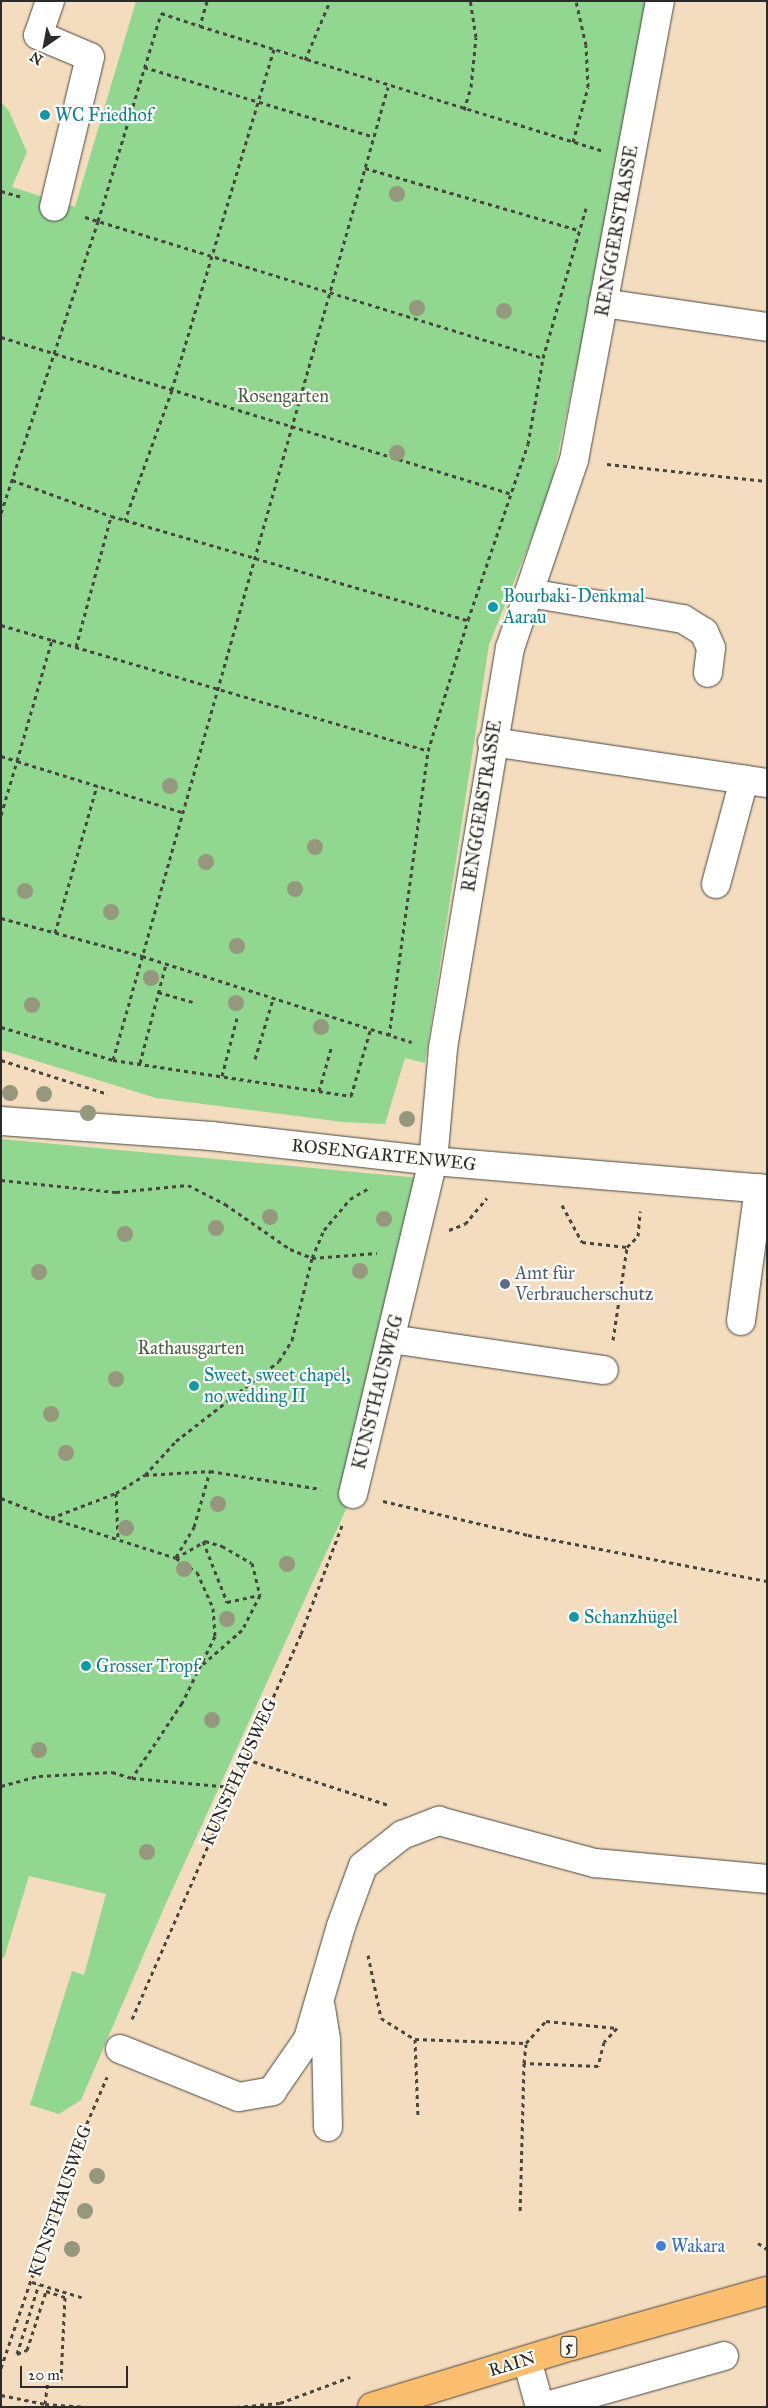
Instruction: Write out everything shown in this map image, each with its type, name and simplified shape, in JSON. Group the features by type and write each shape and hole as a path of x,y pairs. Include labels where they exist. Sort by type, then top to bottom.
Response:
{"main road":[{"name":"RAIN","path":"372,2407 767,2291"}],"street":[{"path":"50,1 38,35 90,57 54,207"},
{"name":"RENGGERSTRASSE","path":"433,1161 440,1066 492,742 510,648 574,460 660,1"},
{"path":"603,303 767,327"},
{"path":"529,593 683,619 704,632 711,648 708,673"},
{"path":"492,742 755,782 716,884"},
{"name":"ROSENGARTENWEG","path":"1,1121 211,1136 433,1161 763,1189"},
{"name":"KUNSTHAUSWEG","path":"353,1494 433,1161"},
{"path":"741,1320 763,1189"},
{"path":"391,1339 604,1370"},
{"path":"120,2049 239,2096 272,2090 308,2039 363,1866 402,1834 439,1821 595,1863 767,1879"},
{"path":"320,2002 326,2040 328,2126"},
{"path":"527,2360 542,2407 724,2356"}],"path":[{"path":"200,26 206,1"},
{"path":"305,60 330,1"},
{"path":"464,110 471,87 476,37 470,1"},
{"path":"573,142 588,87 586,45 576,1"},
{"path":"1,513 98,221 161,13 388,87 620,156 633,144"},
{"path":"125,520 172,390 274,49"},
{"path":"144,67 374,137"},
{"path":"113,1060 292,428 329,290 388,87"},
{"path":"599,159 602,150"},
{"path":"365,168 579,230"},
{"path":"1,191 329,290 543,358"},
{"path":"1,918 142,956 389,1036 428,751 468,620 528,444 543,358 587,204"},
{"path":"1,337 292,428 512,494"},
{"path":"574,460 767,481"},
{"path":"12,480 111,516 468,620"},
{"path":"76,646 111,516"},
{"path":"1,625 218,687 428,751"},
{"path":"1,815 52,640"},
{"path":"1,756 182,812"},
{"path":"55,934 98,786"},
{"path":"140,1063 166,964"},
{"path":"158,992 192,1002"},
{"path":"256,1060 273,999"},
{"path":"222,1076 237,1018"},
{"path":"1,1028 113,1060 350,1096 370,1031"},
{"path":"319,1091 332,1045"},
{"path":"604,1370 610,1362 627,1247 638,1236 644,1179"},
{"path":"1,1180 116,1192 188,1185 225,1204 290,1249 312,1258 363,1256 413,1245 465,1224 490,1194"},
{"path":"51,1518 116,1493 145,1475 176,1441 279,1361 292,1340 312,1258 324,1230 350,1199 377,1183"},
{"path":"558,1199 582,1242 627,1247"},
{"path":"145,1475 210,1472 353,1494 528,1535 767,1580"},
{"path":"176,1558 194,1527 210,1472"},
{"path":"116,1493 118,1539"},
{"name":"KUNSTHAUSWEG","path":"1,2368 32,2282 74,2153 300,1634 353,1494"},
{"path":"1,1498 51,1518 176,1558 196,1572 213,1608 215,1636 182,1703 132,1778"},
{"path":"176,1558 203,1541 222,1546 252,1563 260,1595 242,1630 199,1667"},
{"path":"203,1541 227,1602 260,1595"},
{"path":"246,1759 439,1821"},
{"path":"1,1786 39,1776 112,1772 132,1778 232,1787"},
{"path":"368,1949 381,2018 415,2039 526,2043"},
{"path":"520,2212 524,2063 526,2043 546,2021 617,2028 604,2042 598,2066 524,2063"},
{"path":"415,2039 418,2117"},
{"path":"758,2243 767,2249"},
{"path":"32,2282 84,2298"},
{"path":"39,2284 17,2354 27,2350 46,2291 65,2297 61,2380"},
{"path":"236,2407 280,2403 350,2377"},
{"path":"45,2404 48,2379"},
{"path":"1,2395 45,2404 84,2407"}],"green space":[{"name":"Rosengarten","path":"136,1 648,1 625,139 550,491 489,645 425,1063 405,1058 385,1124 343,1122 156,1098 1,1050 1,102 9,111 27,152 12,187 75,207"},
{"name":"Rathausgarten","path":"1,1139 420,1178 353,1494 163,1910 81,2100 59,2114 30,2105 72,1971 84,1975 106,1894 29,1876 4,1958 1,1957"}],"place":[{"name":"WC Friedhof","path":"45,115"},
{"name":"Bourbaki-Denkmal Aarau","path":"493,607"},
{"name":"Amt für Verbraucherschutz","path":"505,1284"},
{"name":"Sweet, sweet chapel, no wedding II","path":"194,1386"},
{"name":"Schanzhügel","path":"574,1617"},
{"name":"Grosser Tropf","path":"86,1666"},
{"name":"Wakara","path":"661,2246"}]}
